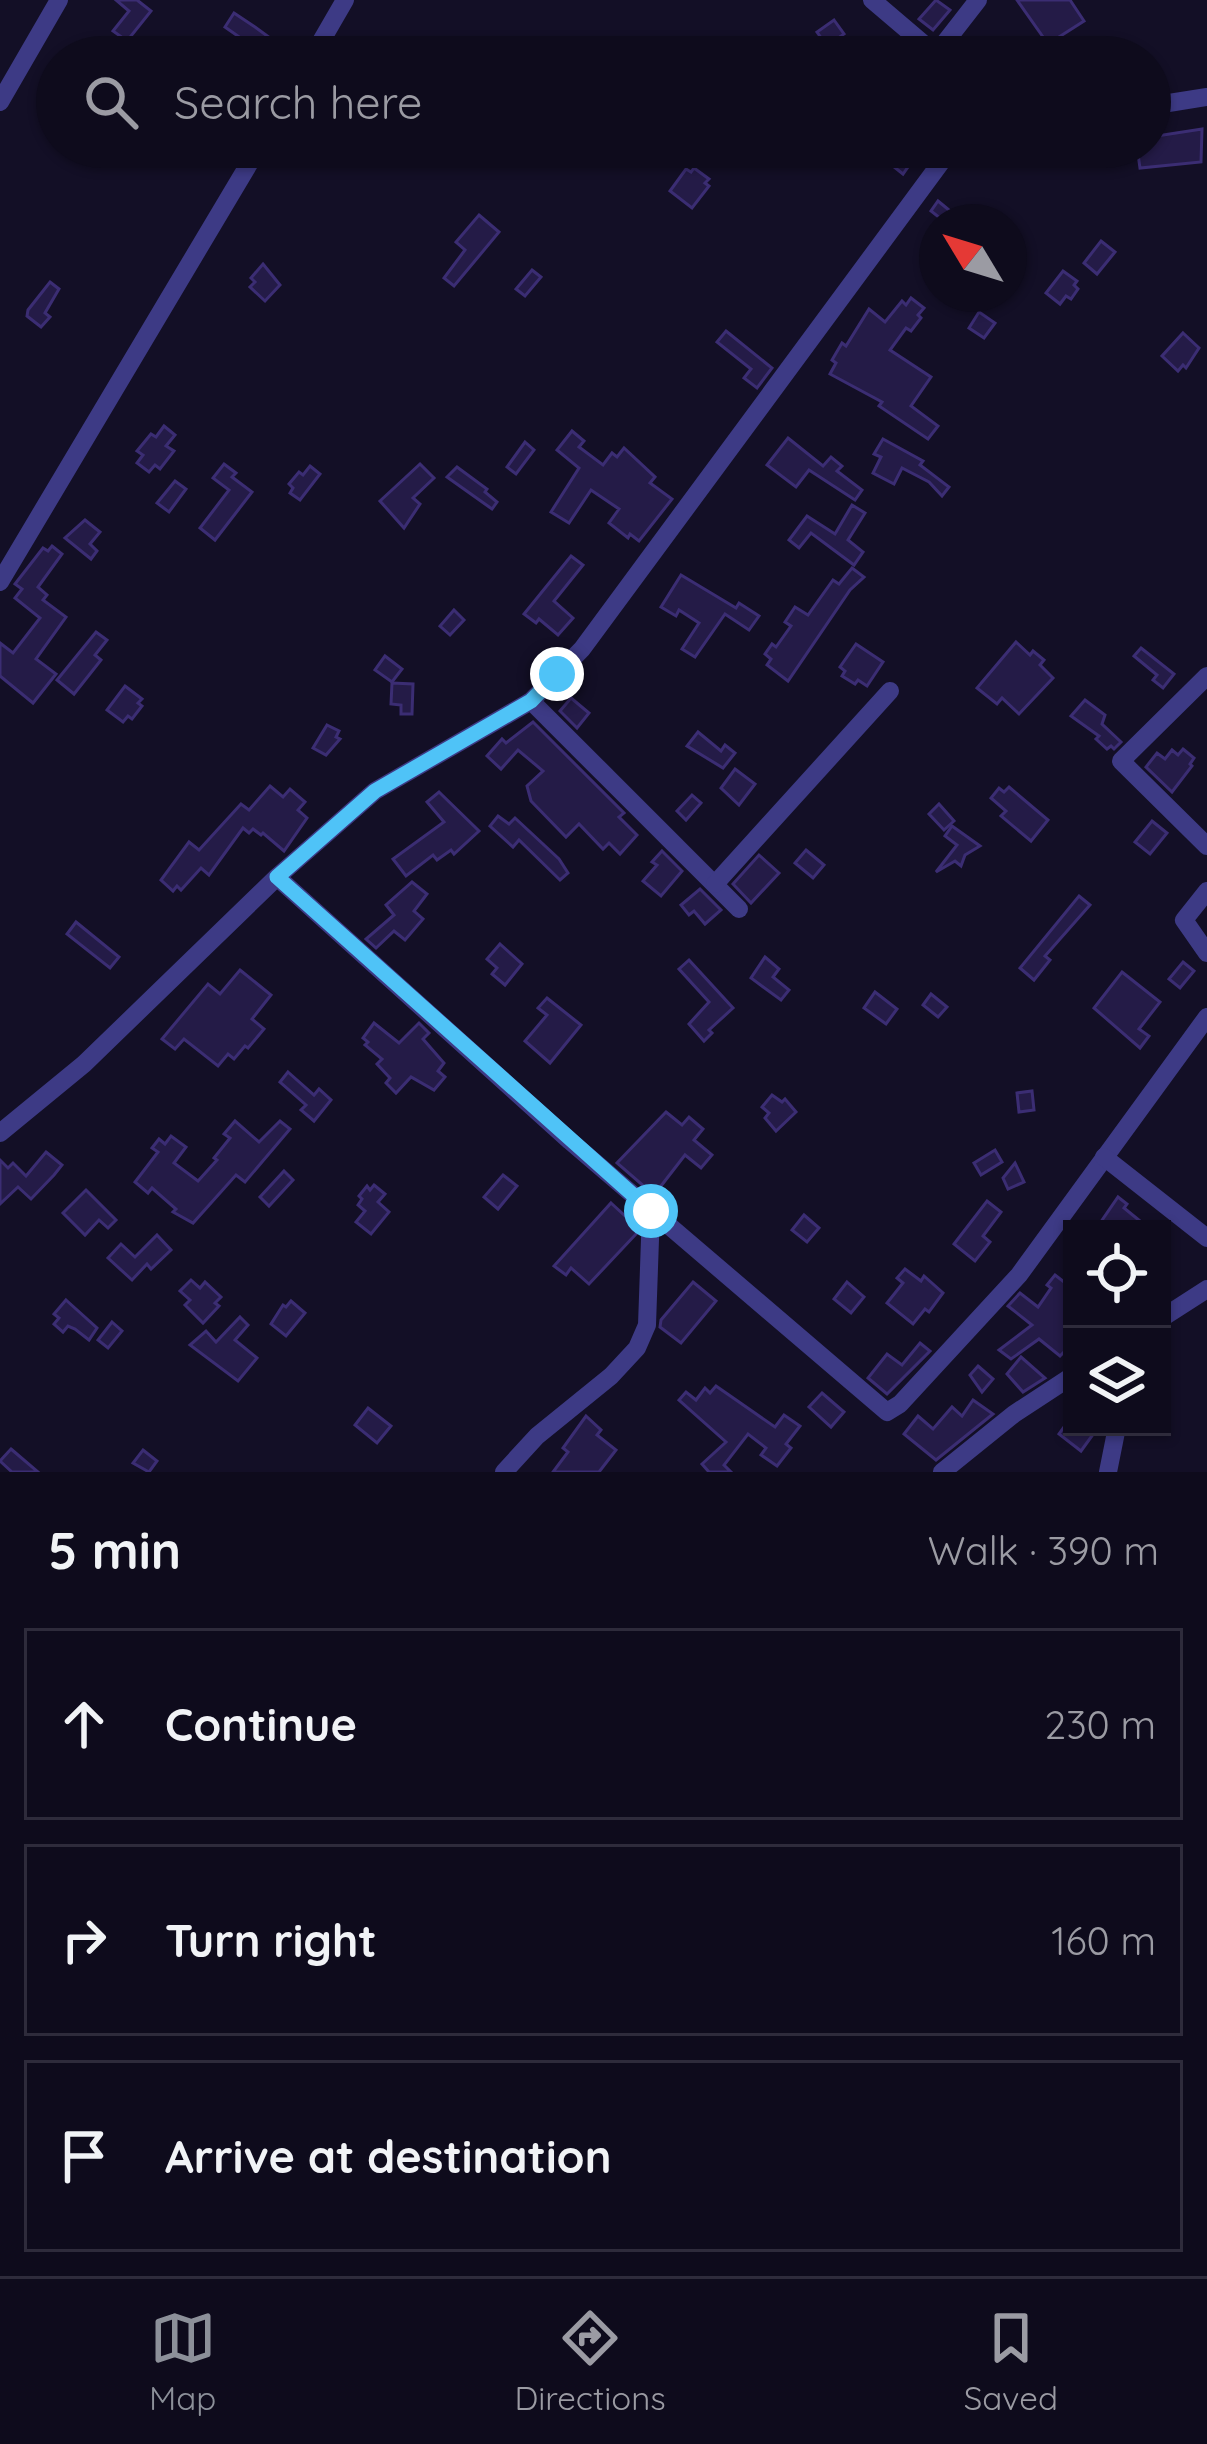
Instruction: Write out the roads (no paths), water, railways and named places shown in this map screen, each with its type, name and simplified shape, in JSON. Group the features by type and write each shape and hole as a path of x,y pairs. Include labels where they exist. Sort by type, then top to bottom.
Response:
{"street":[{"path":"38,36 59,0"},
{"path":"324,36 345,0"},
{"path":"872,0 915,36"},
{"path":"952,36 978,0"},
{"path":"0,102 36,40"},
{"path":"1171,103 1207,97"},
{"path":"0,582 246,168"},
{"path":"0,1133 84,1064 277,877 375,791 531,701 582,649 936,168"},
{"path":"1207,676 1121,761 1207,846"},
{"path":"715,884 890,692"},
{"path":"531,701 739,909"},
{"path":"277,877 651,1211 886,1412 900,1404 1019,1275 1207,1016"},
{"path":"1207,891 1184,920 1207,953"},
{"path":"1103,1156 1207,1238"},
{"path":"504,1472 537,1436 611,1376 637,1348 647,1325 651,1211"},
{"path":"1171,1312 1207,1289"},
{"path":"942,1472 1063,1382"},
{"path":"1108,1472 1116,1436"}]}
